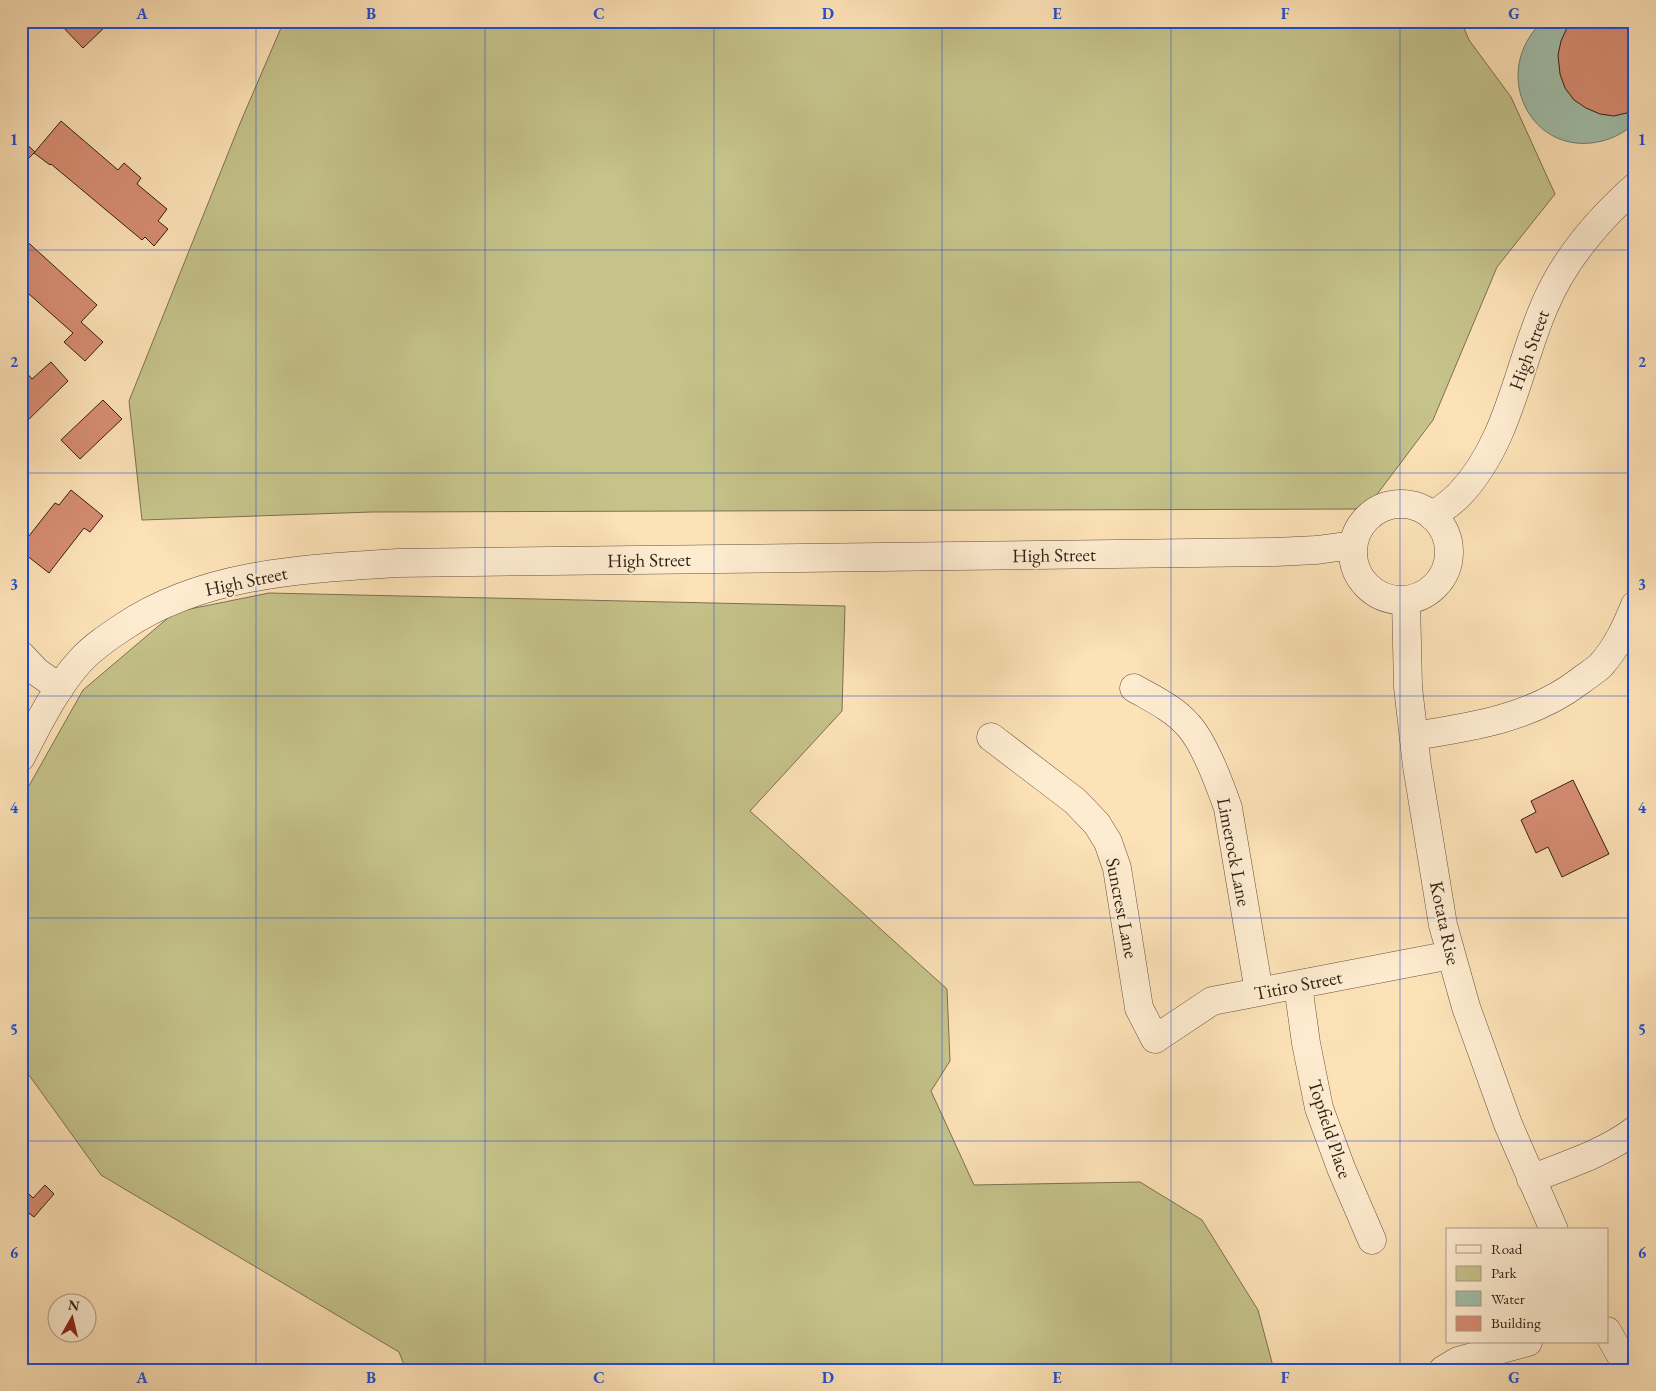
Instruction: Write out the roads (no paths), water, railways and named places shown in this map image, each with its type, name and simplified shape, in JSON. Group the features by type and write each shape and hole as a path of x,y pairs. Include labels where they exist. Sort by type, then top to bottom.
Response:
{"street":[{"name":"High Street","path":"1432,516 1458,496 1478,473 1500,434 1544,306 1562,272 1603,218 1635,187"},
{"path":"1406,505 1420,509 1432,516 1441,527 1447,540 1449,553 1447,567 1441,579 1431,590 1419,597 1406,600 1388,599 1373,591 1361,578 1354,563 1353,545 1358,532 1366,520 1384,508 1406,505"},
{"name":"High Street","path":"21,757 60,688 81,660 106,638 136,618 172,600 211,586 253,577 315,568 397,563 1275,552 1317,550 1353,545"},
{"name":"Kotata Rise","path":"1406,600 1408,687 1443,925 1466,1007 1508,1124 1553,1228"},
{"path":"1414,736 1469,728 1524,713 1564,693 1600,666 1622,635 1635,605"},
{"path":"21,655 37,672 60,688"},
{"name":"Limerock Lane","path":"1134,688 1172,710 1189,726 1201,745 1220,785 1228,808 1259,992"},
{"name":"Suncrest Lane","path":"990,737 1075,802 1097,824 1108,842 1117,868 1139,1008 1155,1039"},
{"name":"Titiro Street","path":"1155,1039 1212,1001 1451,955"},
{"name":"Topfield Place","path":"1298,985 1306,1043 1319,1108 1341,1168 1372,1240"},
{"path":"1531,1179 1588,1156 1626,1137 1635,1130"},
{"path":"1608,1333 1628,1370"},
{"path":"1443,1370 1458,1361 1521,1344"}],"water":[{"path":"1543,21 1628,21 1635,27 1635,122 1628,129 1602,141 1577,143 1555,137 1538,124 1525,107 1519,86 1519,64 1527,42"}]}
